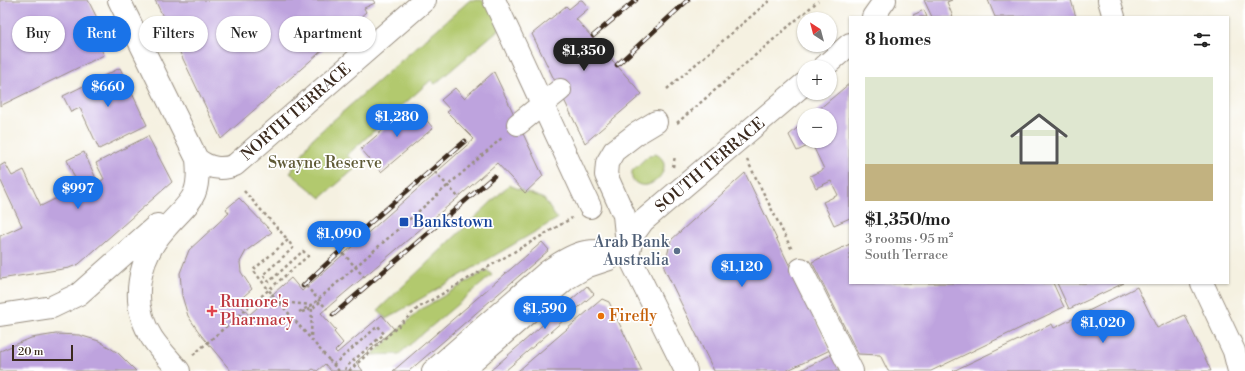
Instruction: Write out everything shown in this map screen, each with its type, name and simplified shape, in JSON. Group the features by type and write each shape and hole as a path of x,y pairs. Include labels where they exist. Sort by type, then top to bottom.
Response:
{"street":[{"path":"119,0 197,159 198,187 192,201 157,238 144,260 139,290 144,319 152,337 185,364"},
{"name":"NORTH TERRACE","path":"197,159 206,165 217,168 236,165 425,0"},
{"path":"494,0 590,207"},
{"path":"1109,0 1114,16"},
{"path":"832,60 849,45"},
{"path":"518,124 560,90"},
{"name":"SOUTH TERRACE","path":"628,254 633,235 643,221 797,90"},
{"path":"667,122 620,146 610,157 606,169 608,180 624,214 628,254 686,371"},
{"path":"0,316 52,307 79,294 158,223 192,201 236,165"},
{"path":"433,371 547,272 568,258 598,249 628,254"},
{"path":"461,371 571,275 600,261 628,254"},
{"path":"801,269 852,371"},
{"path":"1202,284 1239,362"}],"path":[{"path":"667,89 770,0"},
{"path":"667,122 818,1"},
{"path":"320,302 314,308 299,312 312,305 518,124"},
{"path":"738,141 801,269"},
{"path":"435,172 459,198"},
{"path":"185,364 308,256 303,251 268,282 263,275 293,248 288,240 244,191"},
{"path":"349,371 418,308 590,207"},
{"path":"288,240 253,270 339,371"},
{"path":"343,253 365,278"},
{"path":"306,286 327,309"},
{"path":"279,302 312,305"},
{"path":"311,339 312,305"},
{"path":"334,365 378,326 384,334 346,367 345,371"}],"green space":[{"name":"Swayne Reserve","path":"470,0 482,0 504,25 435,84 431,80 347,155 358,166 321,198 290,173 312,139"},
{"path":"656,154 662,159 664,166 662,172 652,183 645,185 638,184 632,179 632,171 649,155"},
{"path":"509,185 544,199 557,219 386,319 378,310"},
{"path":"487,270 492,275 399,354 372,355 420,310"}],"building":[{"path":"0,0 88,0 96,16 73,16 73,52 102,52 104,55 0,106"},
{"path":"155,0 373,0 375,3 364,8 366,12 361,16 279,16 279,52 320,52 221,139 180,52 208,52 208,16 163,16"},
{"path":"582,0 589,8 576,19 642,94 585,143 532,34 566,6 569,9"},
{"path":"924,0 952,0 947,2 953,16 932,16"},
{"path":"988,0 1071,0 1076,16 995,16"},
{"path":"924,10 927,16 913,16"},
{"path":"120,68 147,125 99,149 80,108 71,112 63,96"},
{"path":"494,72 543,176 525,193 497,163 321,313 336,330 334,332 343,343 335,351 337,353 382,315 394,329 356,362 363,371 331,371 325,364 317,371 313,369 310,371 231,371 201,335 188,316 182,296 180,273 189,250 229,213 226,209 239,198 272,232 246,251 240,262 241,272 252,289 237,302 249,315 291,278 302,291 474,139 447,112 450,110 441,100 455,88 464,98"},
{"path":"849,84 849,218 834,225 823,202 838,195 831,181 816,188 810,176 824,169 814,148 837,148 837,108 820,108 830,100 837,100 837,94"},
{"path":"413,104 433,128 381,172 361,149"},
{"path":"797,128 797,148 803,148 797,151 789,135"},
{"path":"148,136 172,182 79,264 69,268 0,279 0,236 22,226 0,179 0,166 5,163 12,176 24,170 41,206 69,192 67,188 77,183 67,160 84,152 98,183 104,179 96,163"},
{"path":"745,173 830,350 786,371 714,371 664,268 671,240"},
{"path":"542,242 549,250 409,371 393,371"},
{"path":"849,244 849,284 1053,284 1064,307 931,371 888,371 880,355 858,354 812,262"},
{"path":"1057,284 1122,284 1069,309"},
{"path":"587,286 594,294 505,371 490,371"},
{"path":"1137,287 1157,328 1185,315 1211,371 953,371 1052,324 1054,328"},
{"path":"602,299 609,302 642,371 518,371"},
{"path":"56,334 79,335 99,341 118,353 136,371 0,371 0,351 31,338"},
{"path":"833,354 841,371 799,371"}],"railway":[{"path":"593,36 636,0"},
{"path":"617,65 688,0"},
{"path":"303,286 370,223 465,141"},
{"path":"333,315 494,176"}],"place":[{"name":"Bankstown","path":"404,222"},
{"name":"Arab Bank Australia","path":"677,251"},
{"name":"Rumore's Pharmacy","path":"212,311"},
{"name":"Firefly","path":"601,316"}]}
